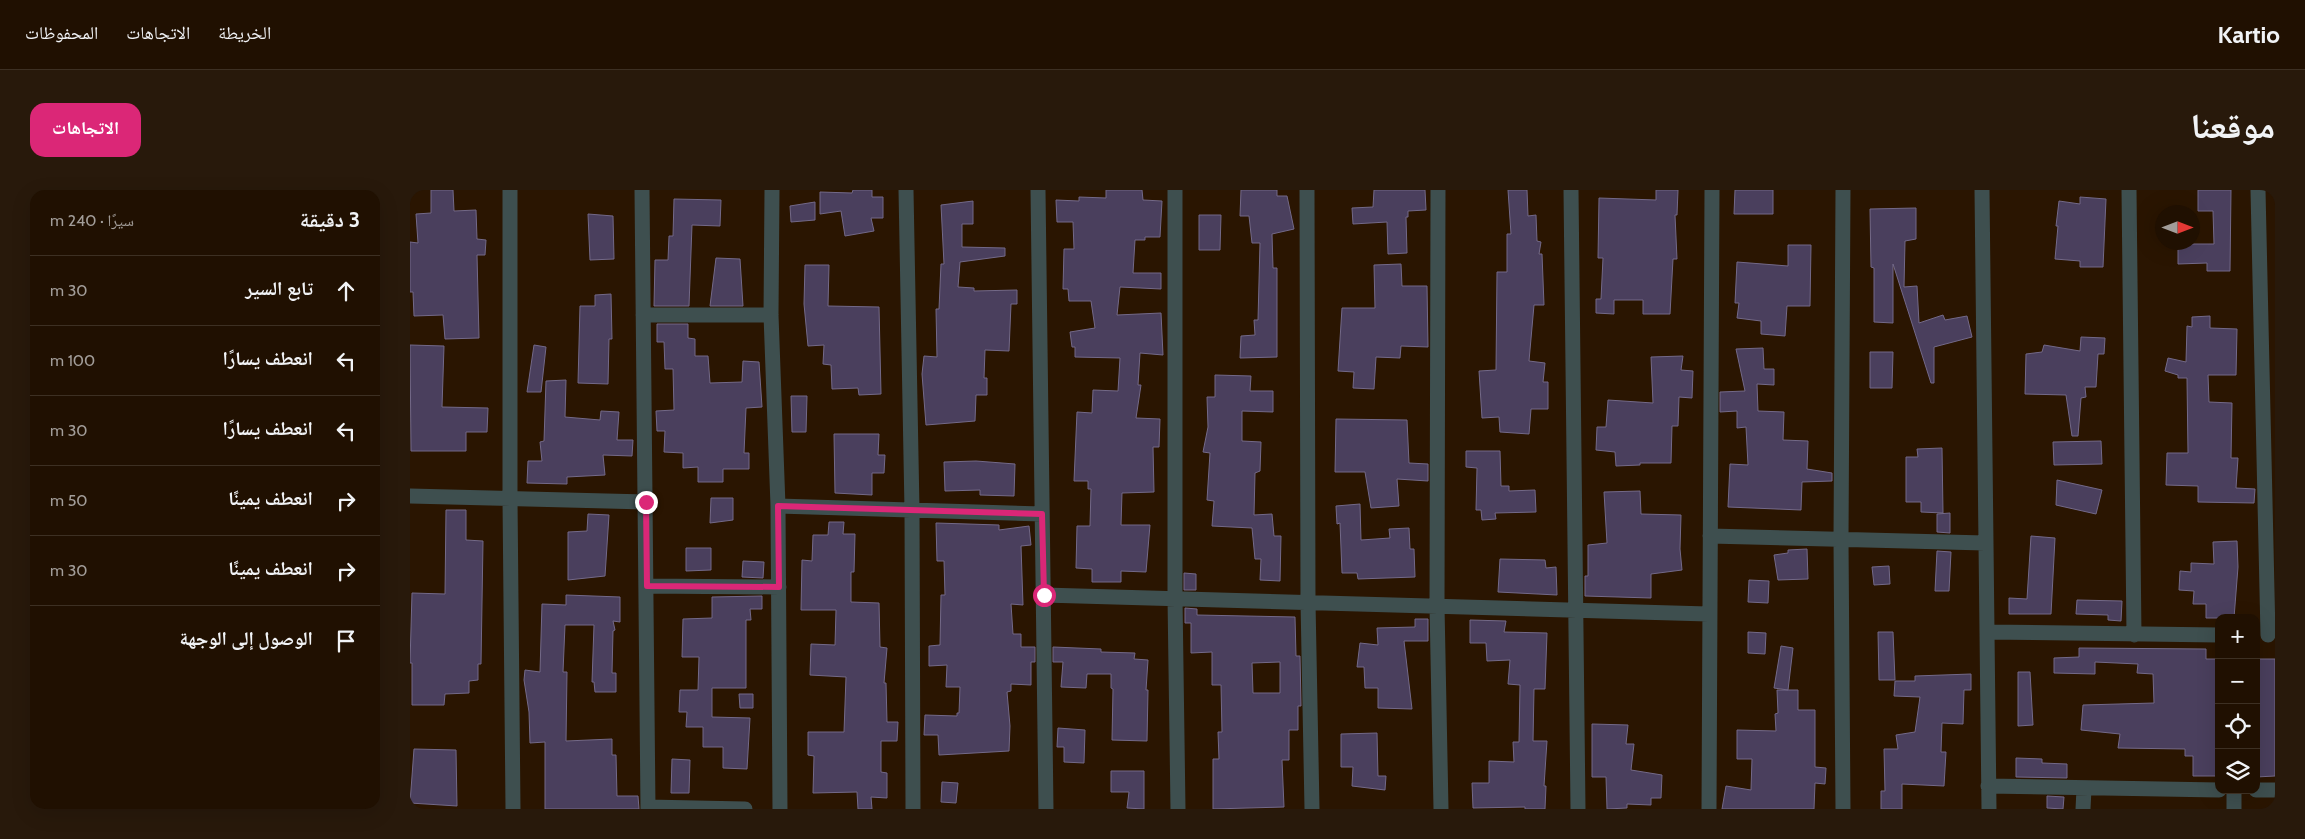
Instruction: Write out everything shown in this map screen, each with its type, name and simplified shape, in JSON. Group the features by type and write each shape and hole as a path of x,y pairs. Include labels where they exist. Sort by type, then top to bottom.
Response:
{"street":[{"path":"510,190 513,809"},
{"path":"642,190 648,808 745,809"},
{"path":"772,190 771,315 778,506 780,809"},
{"path":"906,190 912,510 913,809"},
{"path":"1038,190 1046,809"},
{"path":"1175,190 1175,598 1178,809"},
{"path":"1307,190 1308,602 1312,809"},
{"path":"1438,190 1437,606 1441,809"},
{"path":"1571,190 1574,610 1578,809"},
{"path":"1709,809 1708,614 1712,190"},
{"path":"1843,190 1841,540 1843,809"},
{"path":"1982,190 1989,809"},
{"path":"2129,190 2134,635"},
{"path":"2258,190 2266,636"},
{"path":"643,315 771,315"},
{"path":"410,496 646,502"},
{"path":"778,506 1042,514"},
{"path":"1710,536 1985,544"},
{"path":"647,586 779,587"},
{"path":"1044,595 1708,614"},
{"path":"1987,632 2215,635"},
{"path":"1988,786 2215,790"},
{"path":"2083,809 2084,789"},
{"path":"2260,790 2275,790"},
{"path":"2234,794 2234,809"}],"building":[{"path":"431,190 453,190 454,211 476,210 477,239 486,240 485,255 477,255 479,338 445,339 443,315 414,316 413,292 410,292 410,242 418,243 416,214 431,213"},
{"path":"853,190 872,190 872,197 883,197 883,218 871,218 874,231 845,236 841,211 820,214 820,192 852,193"},
{"path":"1106,190 1142,190 1143,200 1162,201 1160,237 1145,237 1145,240 1135,240 1133,273 1161,273 1161,289 1120,287 1117,315 1161,313 1163,355 1140,353 1138,385 1141,385 1136,418 1160,419 1159,447 1153,447 1154,492 1122,493 1121,525 1150,525 1146,572 1121,571 1121,582 1092,582 1092,569 1076,568 1077,526 1090,526 1091,489 1088,489 1088,481 1074,481 1077,412 1092,413 1093,390 1118,391 1120,358 1075,357 1075,347 1072,347 1070,332 1095,328 1091,301 1069,301 1068,289 1063,289 1064,249 1074,249 1073,222 1057,222 1056,200 1079,201 1079,197 1106,198"},
{"path":"1241,190 1277,190 1277,196 1287,196 1294,229 1272,234 1273,268 1277,268 1277,357 1240,358 1241,336 1255,335 1254,320 1258,320 1260,243 1252,243 1249,216 1240,216"},
{"path":"1374,190 1425,190 1426,210 1408,211 1408,217 1406,217 1407,253 1388,254 1387,222 1353,224 1352,208 1373,207"},
{"path":"1508,190 1527,190 1528,216 1536,215 1537,241 1541,242 1539,254 1542,254 1544,305 1534,305 1529,361 1545,363 1543,382 1548,382 1548,409 1531,409 1529,434 1500,432 1499,417 1482,418 1479,371 1496,370 1497,272 1507,272 1507,234 1511,234"},
{"path":"1656,190 1678,190 1677,215 1675,215 1677,259 1673,259 1670,314 1643,314 1643,300 1614,300 1614,314 1596,313 1596,299 1601,299 1603,258 1598,258 1599,198 1656,200"},
{"path":"1735,190 1773,190 1773,214 1734,214"},
{"path":"2198,190 2231,190 2230,271 2207,271 2207,263 2178,264 2178,250 2200,250 2200,244 2214,244 2213,211 2200,211 2200,205 2198,205"},
{"path":"2080,197 2106,199 2103,267 2080,267 2080,261 2055,259 2059,201 2080,204"},
{"path":"674,199 721,200 720,226 692,225 689,306 654,306 655,260 668,260 669,236 673,236"},
{"path":"973,201 973,224 962,224 962,247 1005,248 1005,256 960,262 958,287 974,288 974,291 1017,290 1017,304 1011,304 1009,351 985,350 984,378 987,378 987,395 976,395 975,421 926,425 922,374 924,356 937,357 936,309 939,309 941,264 944,264 941,205"},
{"path":"815,202 815,220 791,222 790,206"},
{"path":"1916,208 1916,239 1905,241 1904,287 1917,286 1919,323 1943,315 1945,320 1967,316 1972,337 1934,347 1934,383 1931,383 1893,264 1893,323 1874,322 1874,268 1871,267 1870,209"},
{"path":"588,214 613,216 614,259 590,260"},
{"path":"1199,215 1221,215 1220,250 1199,250"},
{"path":"1788,245 1811,245 1810,306 1787,306 1785,336 1761,334 1761,321 1737,318 1739,303 1735,303 1737,262 1788,266"},
{"path":"716,258 740,259 743,306 710,306"},
{"path":"1401,264 1402,286 1427,286 1428,347 1401,346 1400,358 1376,357 1374,389 1353,388 1354,372 1338,371 1342,308 1375,308 1374,265"},
{"path":"805,265 829,265 828,306 879,307 881,394 859,395 858,388 832,389 831,365 823,364 824,345 808,346 804,304"},
{"path":"611,294 612,339 609,339 608,384 578,383 580,306 595,306 595,295"},
{"path":"2210,316 2210,328 2237,329 2236,375 2208,375 2209,402 2232,403 2231,458 2238,458 2236,488 2255,489 2254,503 2198,502 2198,486 2166,485 2167,453 2188,453 2187,378 2178,378 2178,375 2165,371 2168,358 2186,362 2187,326 2192,327 2192,317"},
{"path":"657,324 688,324 688,338 695,339 695,356 708,356 710,383 742,382 743,361 759,362 762,407 746,408 744,453 749,453 749,469 723,469 723,482 698,482 698,467 683,468 683,453 664,452 665,431 657,431 656,411 674,410 673,369 665,369 664,342 657,342"},
{"path":"2081,337 2105,338 2104,354 2098,354 2096,387 2085,387 2086,397 2081,398 2078,436 2072,436 2066,395 2025,394 2026,354 2042,352 2044,345 2080,351"},
{"path":"410,345 444,346 442,407 488,408 487,432 466,432 466,451 411,451"},
{"path":"534,345 546,347 541,392 527,392"},
{"path":"1763,348 1764,369 1774,369 1774,385 1757,384 1758,411 1784,412 1783,440 1808,441 1807,469 1832,473 1832,481 1802,482 1801,510 1728,507 1730,464 1748,465 1746,427 1737,428 1737,411 1720,412 1720,392 1745,391 1736,349"},
{"path":"1870,352 1893,352 1892,388 1870,388"},
{"path":"1683,356 1681,370 1693,371 1692,398 1679,397 1678,426 1672,426 1671,463 1640,463 1640,465 1616,466 1615,452 1596,450 1597,427 1606,427 1608,400 1653,403 1651,357"},
{"path":"1215,375 1251,376 1250,391 1273,391 1273,412 1242,411 1242,441 1261,442 1260,471 1255,473 1254,515 1272,514 1274,536 1281,536 1280,581 1260,580 1261,559 1255,559 1252,528 1212,526 1214,501 1207,500 1210,453 1203,452 1208,427 1207,397 1215,397"},
{"path":"566,380 565,417 600,420 601,411 619,412 617,440 633,440 632,456 603,455 605,475 567,477 567,484 527,483 528,461 542,461 540,442 544,441 546,381"},
{"path":"791,396 807,396 806,432 792,432"},
{"path":"1336,419 1407,420 1409,463 1428,464 1428,481 1397,479 1399,506 1371,508 1365,472 1335,472"},
{"path":"834,434 879,434 878,455 885,455 884,473 872,473 872,495 835,493"},
{"path":"2101,441 2102,464 2054,465 2053,442"},
{"path":"1942,448 1943,513 1921,512 1921,502 1906,502 1906,457 1918,457 1917,449"},
{"path":"1466,451 1500,451 1501,486 1509,486 1509,491 1535,490 1536,512 1495,513 1496,519 1482,520 1481,510 1476,510 1477,468 1466,467"},
{"path":"976,461 1015,464 1014,496 980,495 980,490 945,491 944,462"},
{"path":"2057,480 2102,490 2096,514 2056,505"},
{"path":"1640,491 1641,514 1681,515 1680,549 1682,570 1651,574 1651,598 1585,596 1585,576 1588,576 1588,545 1607,543 1604,492"},
{"path":"711,498 733,498 733,520 710,523"},
{"path":"1360,504 1361,540 1390,538 1389,529 1409,528 1410,549 1414,549 1415,577 1358,579 1357,573 1342,573 1340,523 1337,524 1336,506"},
{"path":"446,510 466,510 466,540 483,541 481,664 478,664 478,680 469,681 469,693 445,694 444,705 412,705 412,663 410,663 412,593 445,594"},
{"path":"1950,513 1950,533 1937,532 1937,514"},
{"path":"588,514 609,515 605,576 568,580 568,532 587,531"},
{"path":"829,522 844,522 843,534 855,534 854,572 851,572 851,602 879,603 880,647 887,648 884,683 886,683 887,722 898,722 897,741 881,741 881,772 887,773 887,798 871,797 872,809 858,809 857,792 813,793 814,756 808,755 808,732 844,732 846,677 810,675 811,644 835,645 836,610 801,610 802,560 812,561 813,535 828,535"},
{"path":"936,523 999,525 999,530 1029,526 1031,545 1021,546 1023,605 1011,604 1013,634 1021,634 1021,647 1035,647 1035,662 1031,662 1031,685 1011,684 1011,691 1007,692 1010,726 1009,751 939,755 938,735 924,735 925,715 957,716 957,713 959,713 960,687 946,687 947,665 929,666 929,646 940,645 941,595 945,595 944,561 937,561"},
{"path":"2031,536 2055,538 2051,614 2009,614 2009,598 2027,599"},
{"path":"2237,541 2238,567 2234,614 2215,614 2215,618 2206,618 2206,604 2193,604 2194,591 2179,590 2180,571 2191,572 2191,563 2214,564 2213,542"},
{"path":"686,548 711,548 711,570 686,571"},
{"path":"1807,549 1808,579 1778,580 1774,555 1788,553 1788,550"},
{"path":"1937,551 1951,552 1949,591 1935,591"},
{"path":"1500,559 1545,560 1546,568 1556,567 1557,595 1498,592"},
{"path":"743,561 764,562 763,578 742,577"},
{"path":"1889,566 1890,584 1874,585 1872,567"},
{"path":"1184,573 1196,574 1196,590 1184,590"},
{"path":"1749,580 1769,581 1768,603 1748,602"},
{"path":"566,595 620,597 620,622 613,621 615,630 613,631 612,673 616,673 616,692 595,692 594,682 592,682 594,625 565,625 563,672 567,672 566,741 612,739 612,755 616,755 617,796 638,796 639,809 545,809 545,742 530,743 529,712 524,680 525,670 540,672 542,604 566,605"},
{"path":"762,596 762,609 750,609 751,620 746,620 746,688 712,688 712,717 750,718 747,769 723,768 723,747 703,747 703,727 686,727 687,712 679,712 680,690 698,690 699,657 682,657 683,619 712,618 712,597"},
{"path":"2077,600 2122,601 2121,621 2108,620 2108,615 2076,614"},
{"path":"1185,608 1197,609 1197,615 1295,617 1296,656 1300,656 1301,706 1298,706 1298,730 1289,730 1289,760 1282,760 1284,807 1213,809 1213,759 1219,759 1218,732 1222,732 1221,685 1212,685 1212,652 1191,653 1191,623 1185,623","holes":["1280,662 1280,693 1253,693 1252,663"]},
{"path":"1415,619 1428,619 1428,641 1404,641 1412,709 1378,708 1378,688 1365,688 1364,667 1357,667 1360,643 1378,645 1377,628 1415,627"},
{"path":"1470,620 1506,621 1504,632 1547,633 1545,689 1534,689 1533,741 1547,741 1544,786 1546,786 1545,809 1525,809 1525,807 1473,808 1472,783 1489,783 1489,761 1514,762 1513,742 1519,742 1520,685 1508,684 1510,660 1487,661 1486,643 1470,643"},
{"path":"1748,632 1766,633 1765,654 1748,653"},
{"path":"1878,632 1893,632 1895,680 1879,680"},
{"path":"1781,646 1793,648 1788,690 1774,688"},
{"path":"1053,647 1101,649 1101,652 1135,653 1134,659 1148,660 1146,690 1148,690 1147,741 1112,740 1113,689 1111,688 1111,674 1087,674 1086,688 1061,687 1063,662 1053,662"},
{"path":"2079,648 2206,649 2206,659 2215,659 2215,776 2193,776 2193,756 2185,756 2185,749 2118,748 2120,734 2081,730 2083,705 2154,703 2153,674 2137,673 2138,664 2095,662 2095,674 2054,673 2054,658 2079,657"},
{"path":"2260,659 2275,659 2275,776 2260,777"},
{"path":"2018,672 2030,672 2033,725 2018,726"},
{"path":"1971,674 1971,690 1964,690 1963,724 1942,723 1941,752 1946,752 1944,786 1902,784 1902,809 1881,809 1881,791 1885,791 1884,749 1898,749 1896,735 1915,732 1920,697 1894,696 1895,681 1915,681 1915,676"},
{"path":"1777,690 1798,690 1798,710 1815,710 1815,767 1826,768 1825,784 1815,783 1814,809 1722,809 1726,786 1751,790 1752,759 1737,759 1737,730 1776,731 1775,714 1778,713"},
{"path":"739,694 753,694 753,708 740,708"},
{"path":"1592,724 1628,725 1626,744 1634,744 1631,770 1662,775 1661,798 1651,798 1651,805 1627,804 1627,808 1607,809 1606,777 1592,777"},
{"path":"1058,728 1085,730 1084,763 1064,762 1064,747 1057,747"},
{"path":"1377,733 1378,776 1386,776 1385,790 1352,786 1353,767 1341,767 1341,734"},
{"path":"414,749 456,750 457,806 410,803"},
{"path":"2016,758 2042,759 2042,763 2067,764 2067,778 2016,777"},
{"path":"672,759 690,760 689,793 671,793"},
{"path":"1111,771 1144,771 1144,809 1127,808 1129,792 1111,792"},
{"path":"942,782 958,783 956,803 941,802"},
{"path":"2047,796 2064,797 2063,809 2047,808"}],"route":[{"path":"646,502 647,586 779,587 778,506 1042,514 1044,595"}]}
